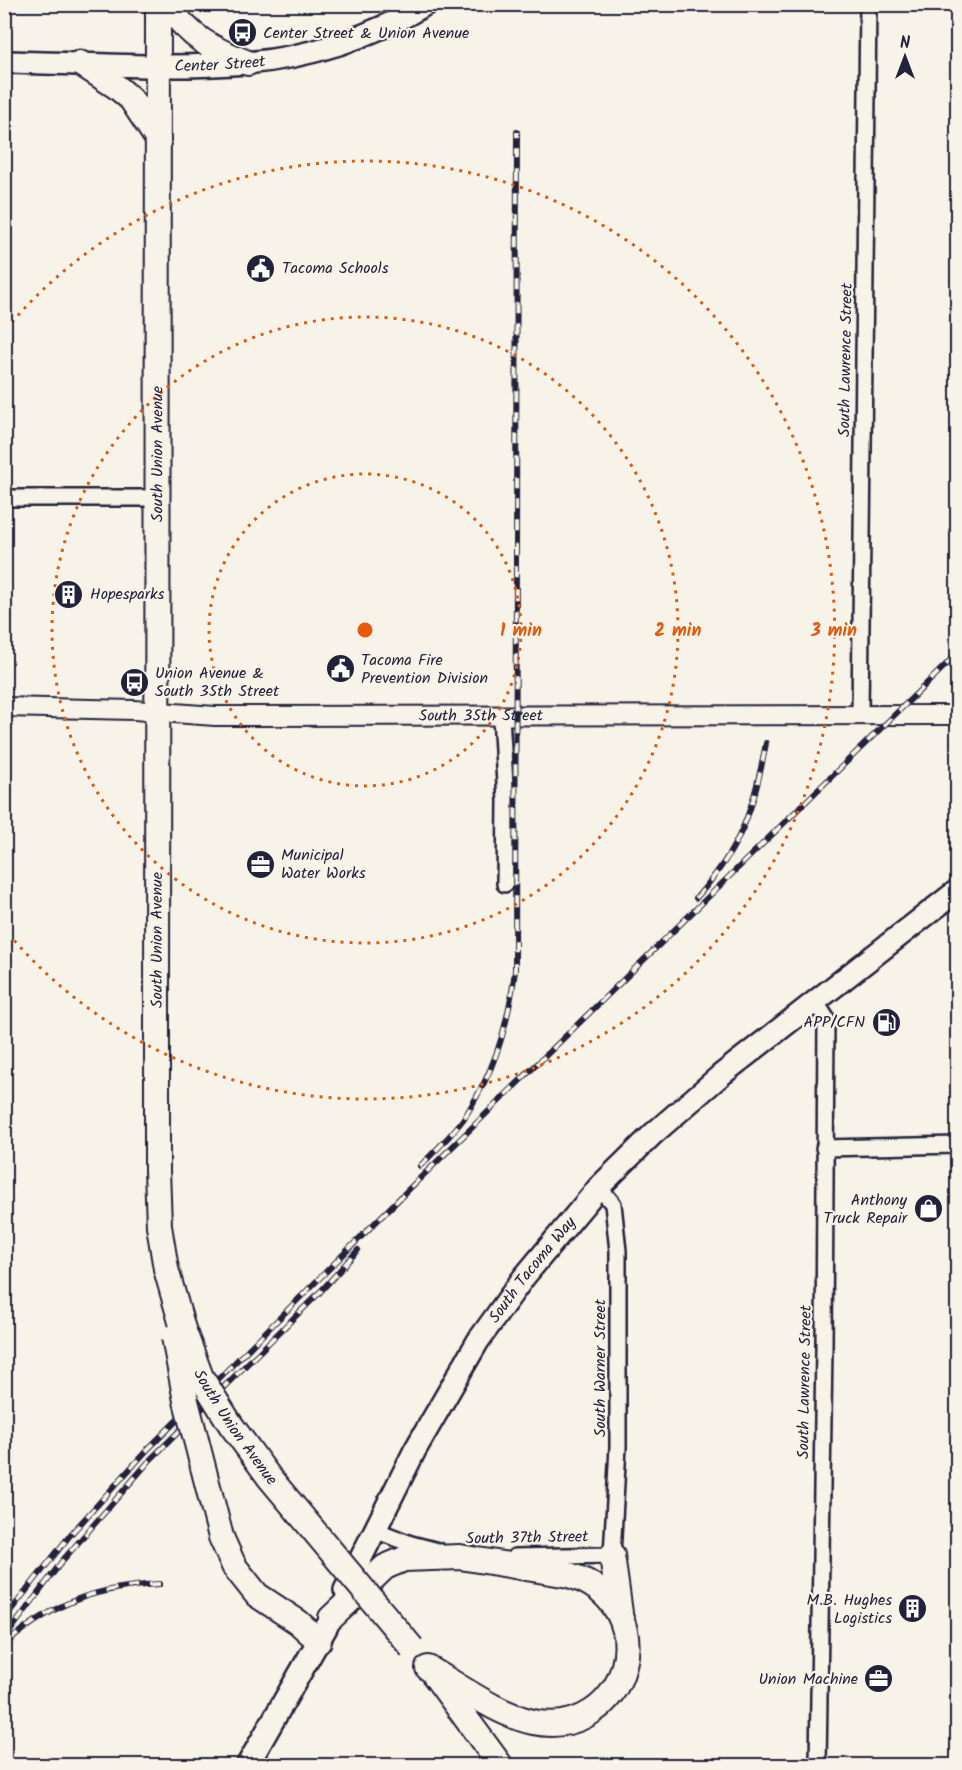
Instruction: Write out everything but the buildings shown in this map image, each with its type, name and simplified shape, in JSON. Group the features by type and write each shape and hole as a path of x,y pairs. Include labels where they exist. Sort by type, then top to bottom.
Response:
{"main road":[{"name":"South Union Avenue","path":"158,4 157,1181 159,1226 166,1269 183,1329 201,1377 231,1425 269,1477 428,1668 501,1766"},
{"path":"166,4 192,34 215,51 248,63"},
{"name":"Center Street","path":"4,62 158,65 248,63 294,55 340,43 403,19 426,4"},
{"path":"80,63 131,99 158,140"},
{"name":"South Tacoma Way","path":"247,1766 319,1641 416,1450 478,1341 524,1277 599,1187 697,1095 957,890"},
{"path":"166,1269 172,1325 186,1401 221,1537 234,1566 257,1594 298,1622 319,1641"},
{"path":"428,1668 509,1714 524,1720 550,1724 579,1718 602,1704 619,1682 625,1666 625,1627 620,1613 612,1555"},
{"path":"331,1618 385,1567 404,1559 460,1557 584,1579 598,1588 620,1613"}],"street":[{"name":"South Lawrence Street","path":"860,715 868,4"},
{"path":"4,498 157,498"},
{"name":"South 35th Street","path":"4,707 123,710 215,716 957,715"},
{"path":"501,716 506,801 505,884"},
{"name":"South Lawrence Street","path":"815,1001 826,1018 818,1766"},
{"path":"824,1148 957,1145"},
{"name":"South Warner Street","path":"599,1187 614,1204 618,1251 618,1448 612,1555"},
{"name":"South 37th Street","path":"375,1530 411,1544 460,1557 612,1555"}],"railway":[{"path":"420,1166 463,1119 484,1083 502,1037 515,971 517,132"},
{"path":"4,1619 71,1534 148,1449 408,1190 958,653"},
{"path":"696,898 735,844 750,808 766,743"},
{"path":"4,1639 63,1560 151,1459 321,1291 358,1250"},
{"path":"9,1641 44,1616 79,1599 117,1589 160,1584"}],"place":[{"name":"Center Street & Union Avenue","path":"242,33"},
{"name":"Tacoma Schools","path":"261,268"},
{"name":"Hopesparks","path":"69,594"},
{"name":"Tacoma Fire Prevention Division","path":"340,669"},
{"name":"Union Avenue & South 35th Street","path":"134,682"},
{"name":"Municipal Water Works","path":"260,864"},
{"name":"APP/CFN","path":"886,1022"},
{"name":"Anthony Truck Repair","path":"928,1209"},
{"name":"M.B. Hughes Logistics","path":"913,1609"},
{"name":"Union Machine","path":"879,1679"}]}
